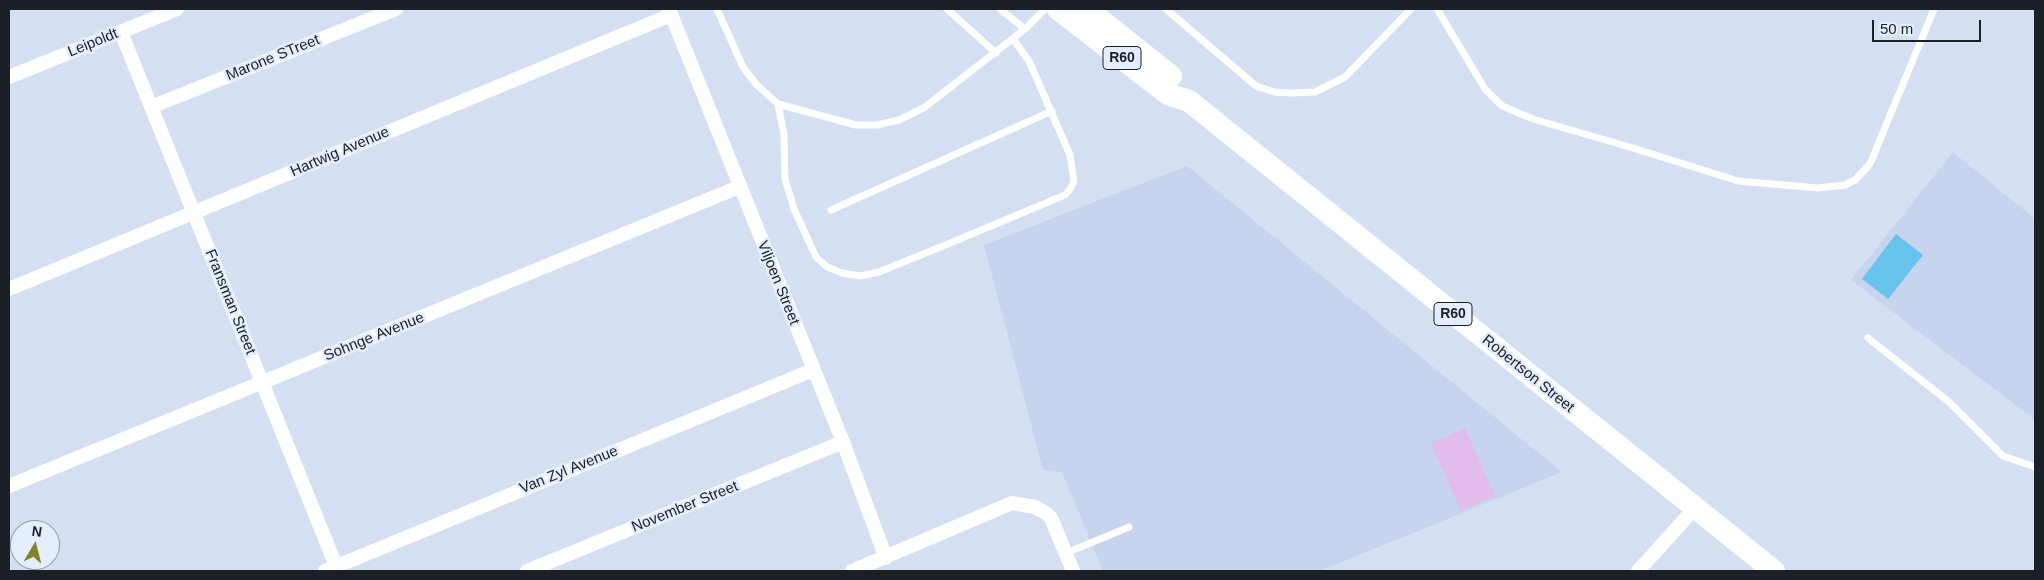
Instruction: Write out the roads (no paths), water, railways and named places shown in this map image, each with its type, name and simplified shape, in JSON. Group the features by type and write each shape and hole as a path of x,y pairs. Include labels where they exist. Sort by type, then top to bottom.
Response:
{"main road":[{"name":"Robertson Street","path":"1058,9 1168,94 1189,101 1768,566"},
{"name":"Robertson Street","path":"1087,9 1178,82 1189,101"}],"street":[{"name":"Leipoldt","path":"9,77 177,9"},
{"name":"Marone STreet","path":"151,107 396,9"},
{"name":"Viljoen Street","path":"670,12 739,187 844,442 886,558"},
{"name":"Hartwig Avenue","path":"9,289 670,12"},
{"name":"Fransman Street","path":"121,32 262,382 333,570"},
{"name":"Sohnge Avenue","path":"9,486 739,187"},
{"name":"Van Zyl Avenue","path":"333,570 814,370"},
{"name":"November Street","path":"527,571 844,442"},
{"path":"852,571 1012,503 1036,507 1051,518 1073,571"},
{"path":"1638,571 1695,508"}],"lane":[{"path":"717,9 743,67 756,84 778,104 856,125 878,125 899,120 925,107 996,53 1025,29 1045,9"},
{"path":"947,9 996,53"},
{"path":"1000,9 1025,29"},
{"path":"1166,9 1256,86 1274,92 1292,93 1315,92 1344,77 1410,9"},
{"path":"1437,9 1485,89 1502,106 1533,120 1738,181 1818,188 1845,185 1862,175 1870,164 1934,9"},
{"path":"778,104 784,135 785,180 794,209 816,257 827,268 842,273 860,276 879,272 1065,194 1074,181 1074,171 1070,155 1052,111 1029,61 1013,39"},
{"path":"831,210 1052,111"},
{"path":"1868,338 1949,402 2003,456 2035,467"},
{"path":"1066,552 1129,527"}]}
